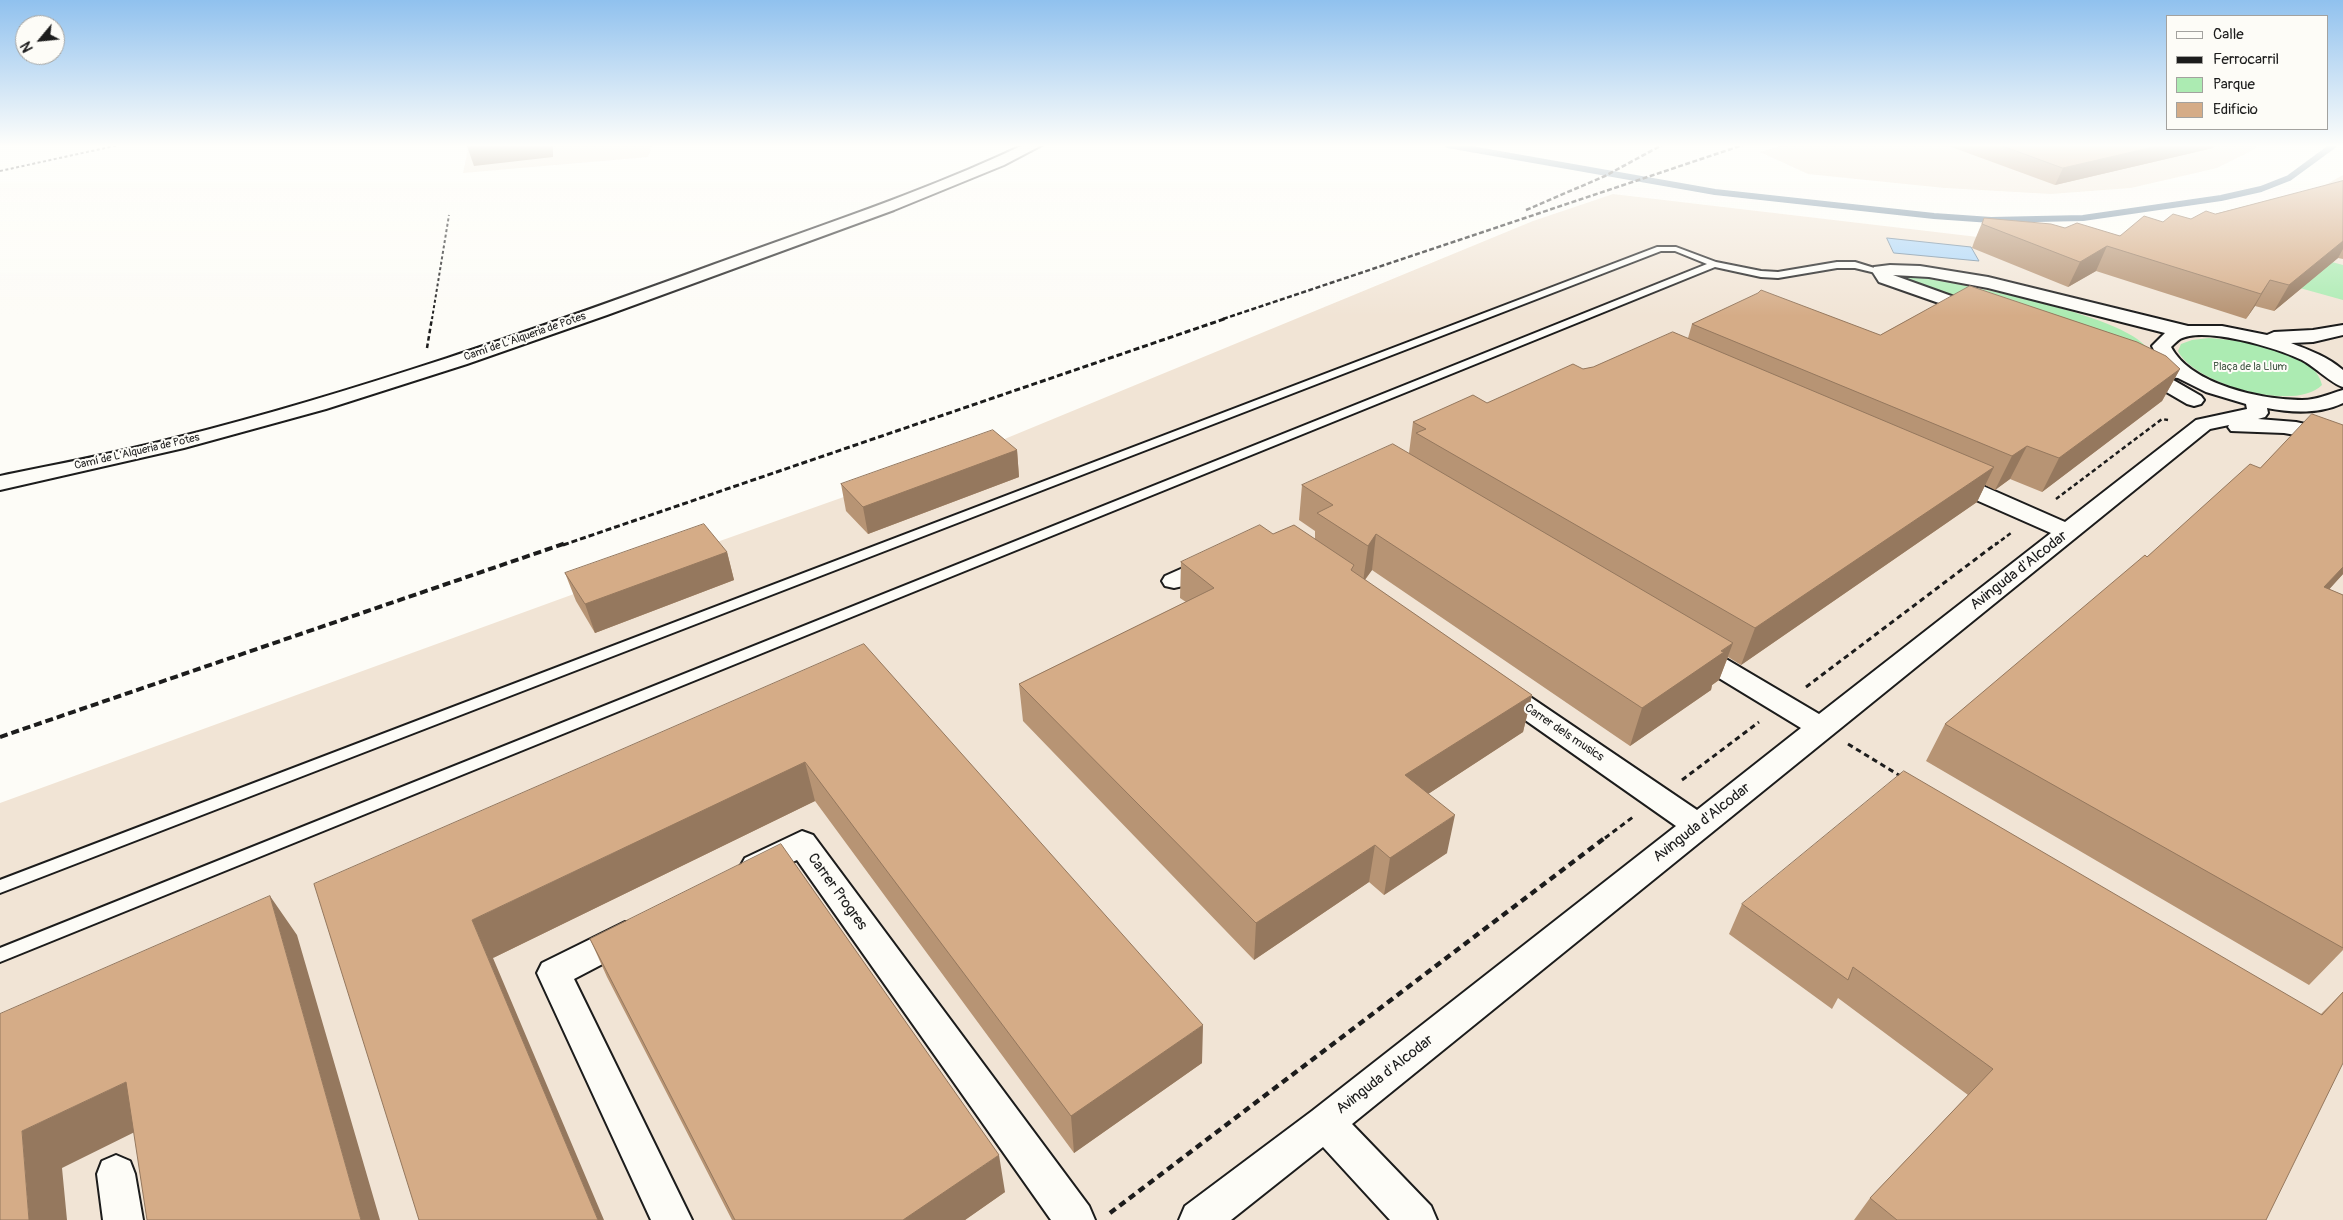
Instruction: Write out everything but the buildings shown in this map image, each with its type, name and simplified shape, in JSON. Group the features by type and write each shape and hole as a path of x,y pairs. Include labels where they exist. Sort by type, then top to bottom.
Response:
{"street":[{"name":"Camí de L'Alqueria de Potes","path":"0,483 176,444 368,389 530,336 899,202"},
{"path":"1994,318 1885,278 1880,271 1900,268 1970,279 2147,324 2188,332 2230,333 2262,339 2340,367"},
{"path":"2080,307 2145,335 2161,346 2166,359 2188,376 2222,391 2260,401 2300,406 2338,402"},
{"path":"2262,339 2313,336 2343,330"},
{"path":"2161,346 2169,337 2188,332"},
{"path":"2188,376 2128,365 2166,383 2198,418 2238,428 2257,424 2274,425 2337,437"},
{"path":"2188,376 2198,418"},
{"path":"2260,401 2285,417 2337,437"},
{"name":"Avinguda d'Alcodar","path":"1199,1220 1325,1123 2069,532 2198,418 2258,413 2260,401"},
{"path":"1934,473 2069,532"},
{"path":"1174,581 1228,555"},
{"path":"1672,638 1822,728"},
{"name":"Carrer dels musics","path":"1478,674 1698,826"},
{"name":"Carrer Progres","path":"725,884 802,843 1075,1220"},
{"path":"656,919 554,973 672,1220"},
{"path":"1325,1123 1417,1220"},
{"path":"116,1174 123,1220"}],"lane":[{"path":"0,887 1660,249 1676,249 1714,264 1744,271 1778,275 1837,265 1855,265 1880,271"},
{"path":"0,955 1714,264"}],"path":[{"path":"423,371 449,215"},
{"path":"1109,1214 2162,419 2198,418"},
{"path":"1822,728 1906,780"}],"shaded area":[{"path":"1589,202 1680,202 1995,239 2054,240 2166,231 2293,202 2343,202 2343,1220 0,1220 0,803 703,547 990,445 1533,221"}],"green space":[{"path":"2306,255 2343,265 2343,300 2271,280"},
{"path":"1911,276 1964,285 2075,312 2133,336 2148,349 1956,299 1909,281 1906,277"},
{"name":"Plaça de la Llum","path":"2209,338 2238,341 2291,355 2306,363 2317,373 2322,385 2309,393 2290,396 2246,391 2223,384 2203,374 2188,363 2178,351 2181,344 2192,340"}],"water":[{"path":"1887,238 1971,247 1979,261 1894,253"}],"waterway":[{"path":"1806,202 1934,216 1991,220 2083,218 2194,202"}],"railway":[{"path":"1526,210 1545,202"},
{"path":"1223,319 1573,202"},
{"path":"563,545 1227,318"},
{"path":"0,737 566,543"}]}
